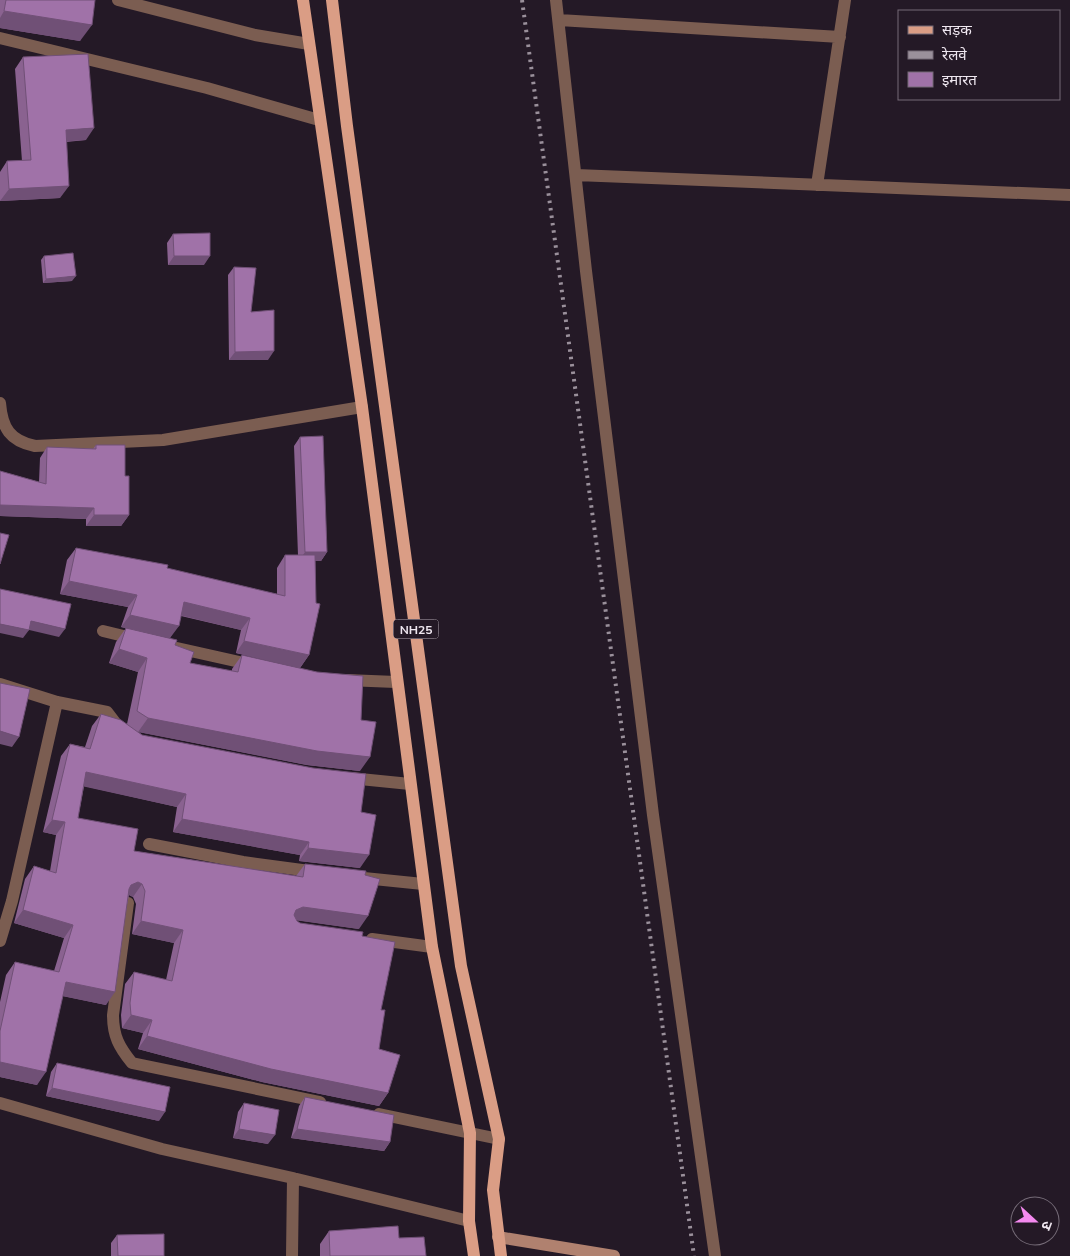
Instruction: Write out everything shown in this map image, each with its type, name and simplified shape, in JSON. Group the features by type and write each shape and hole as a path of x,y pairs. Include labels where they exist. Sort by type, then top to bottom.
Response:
{"main road":[{"name":"NH25","path":"303,0 362,407 396,682 432,947 470,1133 469,1221 474,1256"},
{"name":"NH25","path":"332,0 347,126 461,966 498,1139 493,1190 501,1256"}],"street":[{"path":"118,0 255,35 309,44"},
{"path":"556,0 653,815 715,1256"},
{"path":"817,185 845,0"},
{"path":"558,20 840,37"},
{"path":"0,38 206,88 319,120"},
{"path":"576,175 1070,195"},
{"path":"0,403 5,428 11,437 22,443 35,446 163,440 362,407"},
{"path":"103,631 150,642"},
{"path":"169,646 262,667"},
{"path":"338,679 396,682"},
{"path":"0,684 57,702 107,712 120,730 128,735"},
{"path":"0,941 6,899 57,702"},
{"path":"334,776 410,784"},
{"path":"149,844 243,862 326,873"},
{"path":"353,876 424,884"},
{"path":"128,903 113,1015 113,1033 118,1046 132,1063 334,1105"},
{"path":"362,937 432,947"},
{"path":"0,1103 162,1149 293,1178 469,1221"},
{"path":"364,1111 498,1139"},
{"path":"292,1256 293,1178"},
{"path":"498,1237 614,1256"}],"building":[{"path":"6,0 95,0 92,25 4,11"},
{"path":"88,54 94,128 66,130 69,186 9,189 7,161 31,160 23,57"},
{"path":"210,233 210,256 174,256 173,234"},
{"path":"73,253 76,276 46,279 44,256"},
{"path":"234,267 256,268 251,312 274,310 274,351 235,352"},
{"path":"323,436 327,552 305,552 300,437"},
{"path":"96,445 125,445 125,476 129,476 129,515 94,515 94,508 0,505 0,471 46,484 47,447 96,449"},
{"path":"0,533 9,535 0,564"},
{"path":"76,548 168,565 167,568 285,596 285,555 315,555 316,603 320,604 309,655 244,641 250,618 184,602 179,626 130,615 137,595 69,581"},
{"path":"0,589 71,604 65,629 31,621 29,630 0,624"},
{"path":"126,628 177,640 175,645 194,652 190,663 238,672 242,655 317,672 363,676 361,720 376,722 370,757 317,751 148,718 137,711 147,658 119,649"},
{"path":"0,683 30,689 19,737 0,731"},
{"path":"101,714 121,720 142,735 313,768 366,774 361,812 376,815 369,855 308,848 309,842 182,819 186,794 86,772 78,818 138,829 134,851 303,877 305,864 366,871 365,875 380,879 368,916 303,907 296,910 294,915 300,923 363,932 362,936 395,942 381,1010 385,1010 379,1049 400,1055 388,1093 271,1069 147,1036 152,1020 131,1015 130,1003 134,972 172,981 183,930 141,921 145,891 142,884 138,882 131,885 129,889 115,992 66,982 46,1072 0,1062 0,1031 15,962 59,972 73,925 23,910 34,866 56,873 65,822 52,820 70,744 90,749"},
{"path":"57,1063 170,1087 165,1112 52,1088"},
{"path":"305,1097 394,1115 390,1142 297,1129"},
{"path":"244,1103 279,1110 275,1135 239,1129"},
{"path":"398,1226 399,1238 424,1237 426,1256 330,1256 329,1231"},
{"path":"164,1234 164,1256 118,1256 117,1235"}],"railway":[{"path":"522,0 694,1256"}]}
